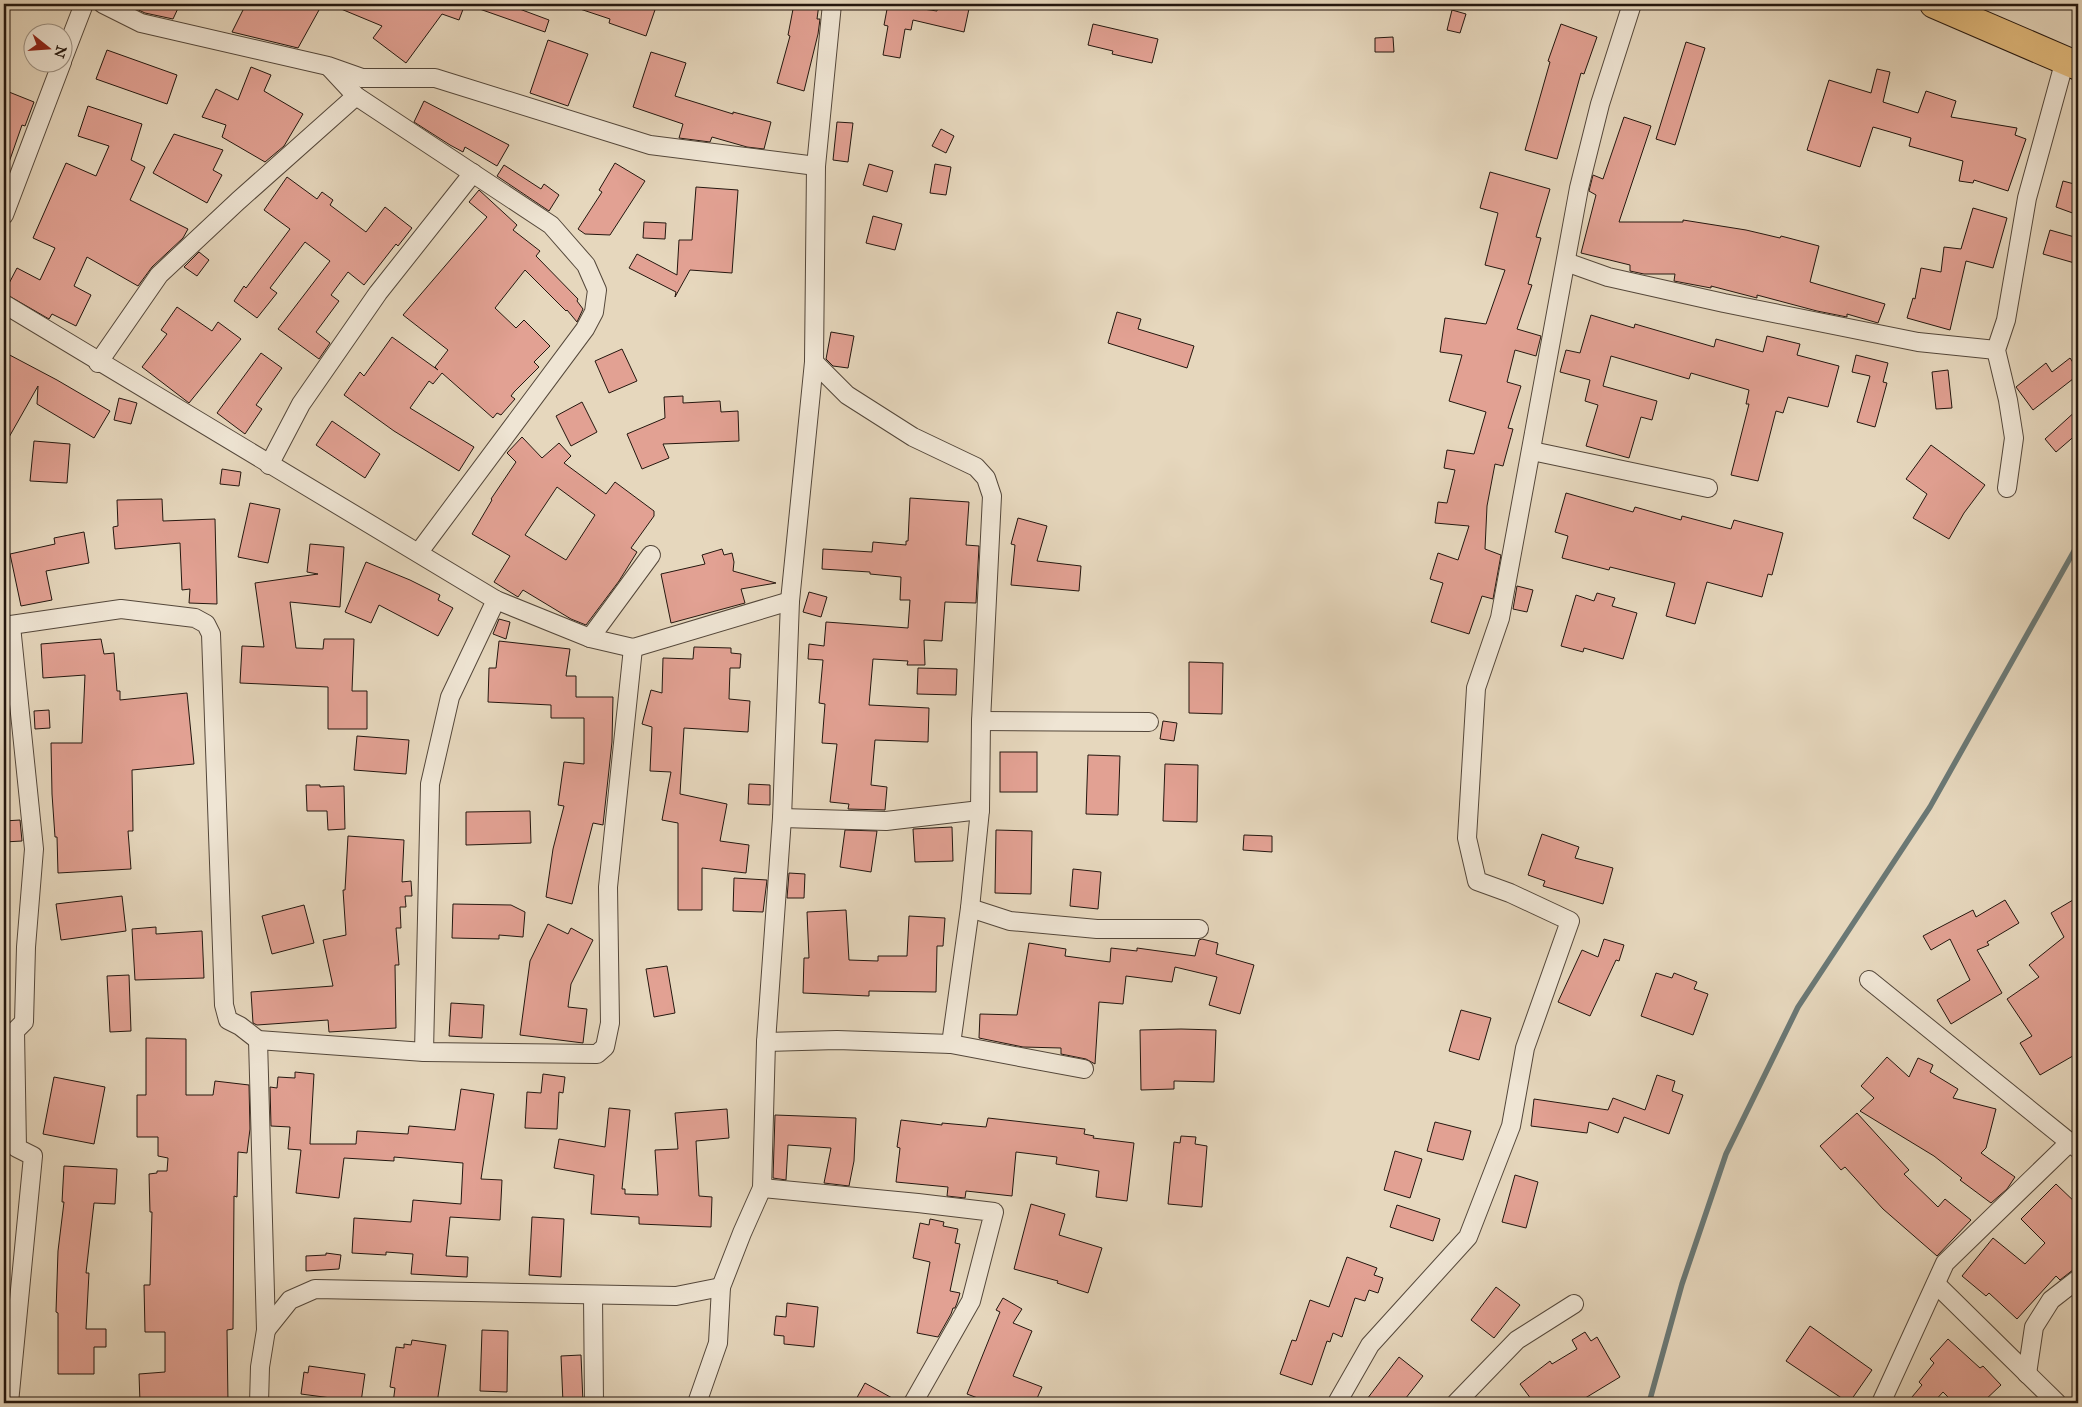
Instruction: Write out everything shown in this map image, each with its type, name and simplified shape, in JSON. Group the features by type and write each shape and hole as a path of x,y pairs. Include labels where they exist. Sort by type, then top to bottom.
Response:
{"main road":[{"path":"1934,4 2072,63"}],"street":[{"path":"72,36 84,4"},
{"path":"103,4 141,23 328,66 362,78 435,78 650,145 816,166"},
{"path":"697,1403 718,1343 722,1287 742,1233 762,1188 766,1042 782,818 790,601 814,362 816,166 832,4"},
{"path":"1339,1403 1338,1401 1370,1345 1468,1237 1511,1126 1525,1048 1570,921 1510,893 1477,881 1466,838 1476,688 1500,618 1579,188 1600,104 1632,4"},
{"path":"2006,488 2014,438 2008,400 1996,350 2006,320 2028,198 2072,63"},
{"path":"328,66 356,96 551,225 586,265 597,290 594,312 585,329 419,552"},
{"path":"4,216 58,72"},
{"path":"98,363 159,275 238,201 356,96"},
{"path":"269,464 301,404 367,309 473,173"},
{"path":"1566,262 1608,277 1724,304 1918,342 1996,350"},
{"path":"4,304 98,363 419,552 496,600 590,638 633,648 790,601"},
{"path":"814,362 847,395 913,437 976,467 986,478 992,496 981,721 980,810 970,908 951,1044"},
{"path":"1532,451 1708,488"},
{"path":"590,638 651,555"},
{"path":"424,1052 430,784 450,697 496,600"},
{"path":"9,1403 32,1156 17,1148 14,1031 24,1022 26,947 34,848 7,626 35,620 121,609 195,618 206,624 210,634 224,1005 228,1020 240,1026 258,1040 424,1052 597,1054 605,1047 610,1023 608,887 633,648"},
{"path":"981,721 1148,722"},
{"path":"782,818 886,822 980,810"},
{"path":"970,908 1010,921 1097,929 1199,929"},
{"path":"1869,980 2074,1146 1945,1263 1881,1403"},
{"path":"258,1040 266,1330 260,1367 260,1403"},
{"path":"766,1042 837,1040 951,1044 1084,1069"},
{"path":"762,1188 994,1212 971,1301 913,1403"},
{"path":"2027,1374 2034,1328 2051,1300 2078,1279"},
{"path":"1936,1284 2057,1403"},
{"path":"266,1330 290,1300 315,1289 676,1296 722,1287"},
{"path":"594,1295 594,1403"},
{"path":"1456,1403 1517,1340 1574,1304"}],"building":[{"path":"126,4 180,4 173,19 145,13"},
{"path":"246,4 307,4 319,10 298,48 232,32"},
{"path":"329,4 465,4 459,20 442,14 406,63 373,38 382,26"},
{"path":"471,4 506,4 549,20 545,32 471,6"},
{"path":"574,4 657,4 646,36 609,23 610,19 574,7"},
{"path":"794,4 819,4 818,34 804,91 777,83 790,36 788,35"},
{"path":"888,4 937,11 938,4 970,4 964,32 913,20 911,30 905,29 900,58 883,55 888,26 884,25"},
{"path":"1452,10 1466,14 1460,33 1447,30"},
{"path":"1093,24 1158,39 1152,63 1112,54 1113,51 1088,45"},
{"path":"1561,24 1597,37 1584,74 1581,73 1557,159 1525,150 1550,62 1548,61"},
{"path":"1393,37 1394,52 1375,52 1375,38"},
{"path":"548,40 588,54 568,106 530,93"},
{"path":"1686,42 1705,48 1675,145 1656,139"},
{"path":"107,50 177,75 167,104 96,79"},
{"path":"651,52 686,63 675,96 733,114 733,112 771,122 764,149 747,147 712,137 710,142 679,138 683,124 633,107"},
{"path":"251,67 271,75 264,91 303,114 284,146 265,162 222,137 226,125 202,117 216,89 238,100"},
{"path":"1877,69 1890,72 1883,102 1918,113 1926,91 1956,101 1951,117 2017,128 2015,135 2026,139 2008,191 1974,180 1973,183 1959,181 1963,161 1909,146 1911,138 1873,127 1860,167 1807,150 1829,80 1871,93"},
{"path":"4,90 34,102 25,126 22,125 6,171 4,171"},
{"path":"424,101 509,145 497,166 465,147 463,152 414,122"},
{"path":"88,106 142,124 131,160 145,167 130,200 188,229 183,238 152,267 138,286 87,257 74,286 91,295 76,326 52,314 49,319 4,293 17,268 40,280 55,248 33,238 66,163 96,176 109,146 78,136"},
{"path":"1624,117 1651,126 1619,222 1683,222 1683,220 1746,230 1780,238 1781,236 1819,246 1810,282 1885,304 1878,323 1847,314 1847,317 1817,311 1757,295 1757,298 1711,286 1711,288 1674,281 1675,274 1644,274 1630,271 1630,265 1581,253 1596,195 1589,191 1593,175 1603,179"},
{"path":"837,122 853,123 848,162 833,160"},
{"path":"941,129 954,136 946,153 932,146"},
{"path":"174,134 223,150 213,170 222,175 207,203 153,173"},
{"path":"615,163 645,181 610,235 585,234 578,229 602,192 599,190"},
{"path":"869,164 893,171 887,192 863,185"},
{"path":"935,164 951,167 946,195 930,193"},
{"path":"504,165 541,189 544,184 559,195 549,211 497,176"},
{"path":"1490,172 1550,189 1536,237 1541,238 1528,284 1532,285 1517,329 1541,336 1536,356 1515,350 1507,382 1521,386 1508,428 1513,429 1503,466 1495,464 1487,506 1485,549 1501,555 1493,599 1482,596 1469,634 1431,622 1443,583 1430,579 1438,553 1458,560 1469,526 1435,523 1438,502 1447,503 1455,470 1444,468 1447,450 1474,454 1486,412 1449,401 1462,355 1440,352 1445,318 1486,324 1505,270 1485,265 1498,213 1480,208"},
{"path":"287,177 317,199 322,192 333,200 330,205 366,232 385,207 412,228 398,246 396,244 364,285 348,272 331,295 339,301 316,332 330,343 319,359 278,329 330,261 305,242 270,288 277,293 257,318 234,301 290,229 264,210"},
{"path":"2063,181 2078,185 2078,215 2056,207"},
{"path":"696,187 738,190 732,273 690,270 675,297 676,292 629,268 637,254 677,275 679,240 692,240"},
{"path":"479,190 517,225 513,230 540,251 536,256 578,299 577,301 583,309 577,322 525,270 495,308 516,328 524,320 550,346 534,362 539,367 514,392 511,396 515,399 501,415 497,413 493,418 442,373 433,384 429,381 410,408 474,447 459,471 394,431 344,395 360,372 364,376 392,337 438,370 435,367 448,350 403,315 487,217 469,202"},
{"path":"1973,208 2007,218 1993,268 1966,261 1950,330 1907,318 1913,298 1915,299 1921,268 1941,272 1944,247 1961,249"},
{"path":"873,216 902,224 895,250 866,243"},
{"path":"644,222 666,223 665,239 643,238"},
{"path":"2050,230 2078,238 2078,264 2043,254"},
{"path":"199,252 209,260 197,276 184,267"},
{"path":"177,307 212,331 218,322 241,339 189,403 142,367 167,334 161,330"},
{"path":"1117,312 1141,319 1138,329 1194,346 1187,368 1108,343"},
{"path":"1591,315 1634,328 1635,324 1714,347 1716,339 1763,352 1767,336 1800,344 1797,355 1839,366 1828,407 1788,397 1783,413 1776,411 1758,481 1731,475 1749,404 1746,404 1749,390 1691,373 1689,379 1611,356 1603,386 1657,401 1652,420 1641,417 1629,458 1586,446 1598,405 1585,401 1590,380 1560,372 1566,350 1580,353"},
{"path":"831,332 854,336 848,368 833,366 826,359"},
{"path":"622,349 637,381 609,393 595,361"},
{"path":"4,352 110,411 94,438 37,404 38,386 4,446"},
{"path":"261,353 282,368 256,405 262,409 245,434 217,413"},
{"path":"1856,355 1888,363 1883,382 1887,383 1875,427 1857,422 1870,376 1852,372"},
{"path":"2070,358 2078,370 2078,375 2033,410 2016,387 2046,363 2052,372"},
{"path":"1948,370 1952,408 1936,409 1932,372"},
{"path":"683,396 683,403 720,401 721,412 738,411 739,441 663,444 669,458 642,469 627,434 665,418 664,397"},
{"path":"119,398 137,403 131,424 114,420"},
{"path":"582,402 597,432 571,446 556,416"},
{"path":"2078,409 2078,433 2056,452 2045,439"},
{"path":"332,421 380,454 365,478 316,445"},
{"path":"522,437 542,458 559,443 571,456 564,463 606,494 615,482 654,511 654,516 631,548 637,552 619,581 586,625 571,619 523,590 518,597 494,582 510,556 472,534 491,499 516,462 507,453","holes":["557,487 595,515 566,560 525,535"]},
{"path":"34,441 70,444 67,483 30,481"},
{"path":"1931,445 1985,485 1964,513 1949,539 1913,518 1927,494 1906,479"},
{"path":"222,469 241,472 239,486 220,484"},
{"path":"1566,493 1633,512 1635,507 1681,520 1682,516 1731,529 1734,520 1783,533 1772,575 1768,574 1762,597 1707,582 1695,624 1666,616 1675,583 1610,567 1609,570 1562,558 1568,536 1555,532"},
{"path":"910,498 969,502 966,545 979,546 976,603 945,602 942,641 924,640 925,665 907,665 908,661 873,659 869,705 929,708 928,742 875,740 871,785 887,787 885,810 848,809 849,804 830,802 837,744 822,743 825,704 819,703 823,660 808,659 809,644 824,646 826,622 908,628 910,600 900,600 901,577 870,574 870,572 822,569 823,549 872,552 873,542 906,545 906,541 908,541"},
{"path":"162,499 163,521 215,519 217,604 189,603 190,589 182,590 180,543 115,549 113,527 118,526 117,500"},
{"path":"250,503 280,509 268,563 238,557"},
{"path":"1018,518 1047,526 1037,561 1081,566 1079,591 1011,585 1015,545 1011,544"},
{"path":"84,532 89,563 46,571 52,600 21,606 10,554 55,544 54,538"},
{"path":"310,544 344,547 340,607 290,602 296,648 323,649 324,639 354,639 352,691 367,691 367,729 328,729 328,687 240,683 242,646 264,647 255,583 318,574 307,572"},
{"path":"722,549 724,555 732,553 733,571 776,583 741,589 745,603 671,623 661,574 705,564 702,555"},
{"path":"366,562 440,595 438,600 453,608 438,636 379,605 371,623 345,612"},
{"path":"1517,586 1533,590 1527,612 1513,609"},
{"path":"809,592 827,597 821,617 803,612"},
{"path":"1597,593 1615,598 1612,606 1637,613 1623,659 1584,648 1583,652 1561,646 1576,595 1594,601"},
{"path":"499,619 510,622 506,639 493,634"},
{"path":"101,639 104,654 114,653 117,691 120,691 120,700 187,693 194,764 132,770 133,831 128,831 131,869 58,873 57,837 55,837 52,794 51,743 82,743 85,675 43,678 41,644"},
{"path":"499,641 570,649 566,676 576,676 576,697 613,697 612,742 603,825 593,823 572,904 546,897 553,849 564,806 558,805 564,762 584,764 584,718 551,718 551,705 488,702 489,668 496,668"},
{"path":"694,647 731,648 731,653 741,654 740,668 730,668 729,699 750,701 748,732 684,728 680,794 727,804 720,841 749,845 746,873 702,868 702,910 678,910 678,823 662,820 671,772 650,771 652,727 642,724 651,690 662,693 663,658 693,659"},
{"path":"1189,662 1223,663 1222,714 1189,713"},
{"path":"918,668 957,669 956,695 917,694"},
{"path":"49,710 50,728 35,729 34,711"},
{"path":"1163,721 1177,723 1174,741 1160,739"},
{"path":"357,736 409,740 406,774 354,770"},
{"path":"1000,752 1037,752 1037,792 1000,792"},
{"path":"1088,755 1120,756 1118,815 1086,814"},
{"path":"1165,764 1198,765 1197,822 1163,821"},
{"path":"749,784 770,785 770,805 748,804"},
{"path":"306,785 320,785 320,787 344,786 345,829 328,830 327,811 307,811"},
{"path":"530,811 531,843 466,845 466,812"},
{"path":"20,820 22,841 4,842 4,821"},
{"path":"952,827 953,861 915,862 913,829"},
{"path":"845,830 877,831 871,872 840,867"},
{"path":"996,830 1032,831 1031,894 995,893"},
{"path":"1542,834 1579,847 1575,858 1613,868 1603,904 1543,886 1545,881 1528,875"},
{"path":"1244,835 1272,836 1272,852 1243,850"},
{"path":"348,836 404,840 402,882 411,881 412,896 405,896 406,907 400,907 401,928 396,928 399,965 395,965 396,1028 329,1032 328,1020 257,1025 253,1023 251,992 333,986 323,940 346,935 343,890 345,890"},
{"path":"1073,869 1101,872 1098,909 1070,906"},
{"path":"789,873 805,874 804,898 787,898"},
{"path":"734,878 767,880 763,912 733,911"},
{"path":"122,896 126,931 61,940 56,904"},
{"path":"2078,897 2078,1053 2040,1075 2020,1043 2032,1036 2007,999 2039,977 2029,965 2064,937 2051,913"},
{"path":"2005,900 2019,923 1987,942 1989,945 1977,950 2002,993 1951,1024 1937,1000 1970,980 1950,939 1931,950 1923,936 1973,910 1976,917"},
{"path":"453,904 511,905 525,912 523,937 499,935 499,939 452,938"},
{"path":"304,905 314,943 272,954 262,916"},
{"path":"846,910 849,960 878,961 878,956 907,956 909,916 945,918 943,946 937,946 936,992 869,991 869,996 803,993 804,958 809,958 807,912"},
{"path":"548,924 568,934 571,928 593,940 571,984 568,1007 587,1009 583,1043 520,1035 530,961"},
{"path":"156,927 156,934 202,931 204,978 135,980 132,929"},
{"path":"1604,939 1624,945 1619,961 1616,960 1590,1016 1558,1002 1582,950 1598,957"},
{"path":"1199,940 1218,943 1216,954 1254,965 1240,1014 1209,1005 1217,977 1175,967 1172,982 1126,976 1123,1004 1099,1002 1095,1064 1086,1059 1061,1054 1061,1048 1023,1047 979,1038 980,1014 1017,1015 1029,943 1066,949 1065,956 1110,962 1111,948 1137,951 1137,948 1195,956"},
{"path":"667,966 675,1013 654,1017 646,969"},
{"path":"1656,973 1672,978 1674,973 1697,982 1694,989 1708,994 1693,1035 1641,1016"},
{"path":"129,975 131,1031 110,1032 107,976"},
{"path":"451,1003 484,1005 482,1038 449,1036"},
{"path":"1461,1010 1491,1018 1479,1060 1449,1051"},
{"path":"1140,1030 1216,1030 1214,1082 1174,1081 1174,1089 1141,1090"},
{"path":"146,1038 186,1039 186,1095 213,1095 215,1081 249,1085 250,1129 247,1153 238,1152 237,1197 234,1196 233,1329 227,1330 228,1403 140,1403 139,1374 165,1372 165,1332 145,1332 144,1285 150,1285 152,1212 150,1212 149,1174 157,1173 157,1171 167,1171 168,1158 158,1156 158,1137 137,1137 137,1095 146,1095"},
{"path":"1887,1057 1909,1077 1918,1058 1933,1065 1930,1072 1958,1089 1953,1098 1996,1109 1986,1148 1981,1153 2015,1177 2007,1189 1991,1203 1960,1180 1962,1178 1934,1156 1860,1111 1874,1098 1861,1086"},
{"path":"295,1072 314,1074 310,1144 356,1144 357,1131 408,1134 409,1126 455,1130 461,1089 494,1094 481,1179 502,1180 500,1220 450,1217 446,1256 468,1257 467,1277 411,1274 413,1254 386,1252 386,1255 352,1253 354,1218 411,1222 413,1200 461,1204 463,1163 394,1157 394,1161 344,1158 339,1198 296,1193 301,1150 288,1149 290,1127 271,1126 270,1087 277,1088 278,1077 295,1078"},
{"path":"543,1074 565,1077 563,1093 559,1092 557,1129 525,1128 527,1092 541,1093"},
{"path":"1657,1075 1675,1081 1672,1091 1683,1095 1669,1134 1624,1117 1618,1133 1589,1122 1587,1133 1531,1126 1534,1099 1608,1110 1613,1098 1645,1110"},
{"path":"54,1077 105,1087 94,1144 43,1134"},
{"path":"609,1108 630,1110 622,1189 625,1189 625,1194 658,1195 655,1150 678,1149 675,1113 727,1109 729,1138 696,1141 699,1196 712,1197 711,1227 639,1224 639,1217 591,1214 594,1175 554,1168 559,1139 605,1147"},
{"path":"1857,1113 1909,1170 1904,1174 1938,1207 1945,1199 1971,1220 1937,1256 1883,1209 1845,1167 1841,1170 1820,1146"},
{"path":"775,1115 856,1118 854,1161 849,1186 824,1183 831,1148 788,1145 786,1180 773,1178"},
{"path":"988,1118 1085,1129 1084,1134 1094,1136 1093,1138 1134,1143 1127,1201 1096,1197 1099,1171 1056,1164 1057,1157 1016,1152 1012,1196 966,1191 965,1198 947,1196 948,1187 896,1182 900,1148 897,1147 901,1120 942,1125 942,1123 986,1127"},
{"path":"1435,1122 1471,1131 1463,1160 1427,1151"},
{"path":"1181,1136 1196,1137 1195,1144 1207,1146 1202,1207 1168,1204 1174,1142 1180,1143"},
{"path":"1395,1151 1422,1159 1410,1198 1384,1190"},
{"path":"64,1166 117,1169 115,1204 94,1203 86,1273 89,1273 86,1329 106,1329 106,1347 94,1347 94,1374 58,1374 58,1313 56,1312 58,1251 64,1202 62,1202"},
{"path":"1515,1175 1538,1182 1526,1228 1502,1222"},
{"path":"2056,1184 2078,1205 2078,1266 2060,1280 2056,1276 2017,1319 1989,1293 1986,1296 1962,1276 1993,1238 2025,1264 2045,1243 2021,1219"},
{"path":"1031,1204 1065,1214 1059,1235 1102,1248 1088,1293 1057,1283 1058,1281 1014,1269"},
{"path":"1397,1205 1440,1219 1433,1241 1390,1227"},
{"path":"532,1217 564,1219 561,1277 529,1275"},
{"path":"930,1219 944,1222 943,1226 958,1229 955,1243 960,1244 950,1291 960,1293 955,1308 953,1308 938,1337 917,1333 930,1262 913,1258 920,1223 929,1225"},
{"path":"326,1253 341,1255 339,1269 306,1271 306,1256 326,1255"},
{"path":"1347,1257 1377,1268 1374,1275 1383,1278 1378,1293 1369,1290 1365,1301 1355,1298 1342,1337 1333,1333 1330,1342 1327,1341 1312,1385 1280,1374 1292,1340 1296,1341 1310,1300 1329,1307"},
{"path":"1496,1287 1520,1305 1494,1338 1471,1320"},
{"path":"1003,1298 1022,1309 1013,1323 1032,1331 1013,1376 1042,1387 1035,1403 991,1403 967,1394 1000,1312 996,1310"},
{"path":"787,1303 818,1307 814,1347 784,1344 784,1336 774,1335 776,1316 786,1317"},
{"path":"1810,1326 1872,1370 1849,1403 1786,1361"},
{"path":"482,1330 508,1331 507,1392 480,1391"},
{"path":"1585,1332 1591,1341 1597,1337 1620,1377 1577,1403 1534,1403 1520,1384 1550,1361 1552,1364 1577,1349 1572,1340"},
{"path":"1948,1339 1980,1368 1983,1366 2001,1385 1982,1403 1954,1403 1943,1392 1933,1403 1907,1403 1922,1385 1919,1382 1934,1363 1930,1359"},
{"path":"412,1340 446,1345 437,1403 393,1403 395,1388 390,1387 396,1347 404,1348 404,1344 411,1345"},
{"path":"581,1355 583,1403 563,1403 561,1356"},
{"path":"1399,1357 1423,1376 1402,1403 1364,1403"},
{"path":"309,1366 365,1374 361,1402 301,1394 304,1372 308,1373"},
{"path":"865,1383 901,1403 854,1403"}],"waterway":[{"path":"1649,1403 1682,1284 1726,1154 1798,1007 1930,807 2078,544"}]}
